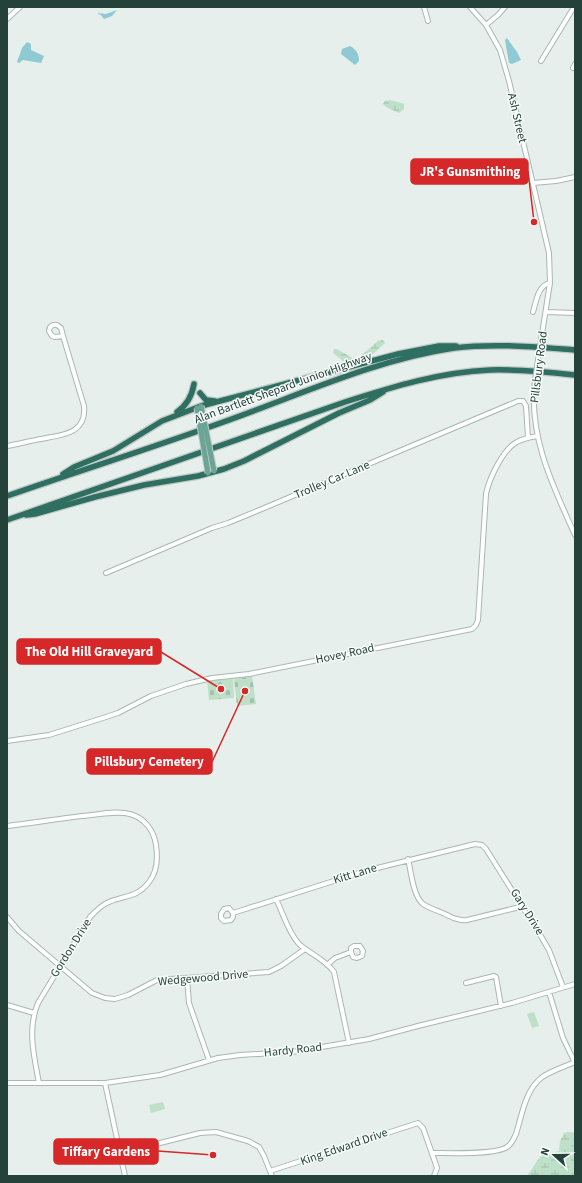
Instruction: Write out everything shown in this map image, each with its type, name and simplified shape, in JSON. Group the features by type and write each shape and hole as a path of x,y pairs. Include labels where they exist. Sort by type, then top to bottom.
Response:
{"highway":[{"path":"169,418 219,401 417,350 439,346 468,347"},
{"name":"Alan Bartlett Shepard Junior Highway","path":"7,496 248,413 381,365 423,354 468,347 513,346 575,350"},
{"path":"7,520 390,388 431,378 484,371 530,371 575,375"},
{"path":"58,478 74,467 113,451 169,418 179,411 187,402 192,394 194,384"},
{"path":"19,516 35,514 144,485 198,476 244,461 339,413 370,400 390,388"},
{"path":"200,394 206,400 219,401"}],"main road":[{"path":"199,407 211,472"}],"street":[{"path":"7,19 20,7"},
{"path":"424,7 428,21"},
{"name":"Ash Street","path":"470,7 486,25 497,43 503,58 549,253 550,283 546,312"},
{"path":"486,25 505,7"},
{"path":"541,61 574,7"},
{"path":"533,183 556,182 575,177"},
{"path":"533,312 542,287 545,283 550,283"},
{"path":"546,312 575,313"},
{"name":"Pillsbury Road","path":"546,312 535,380 534,403 538,436 541,452 550,480 575,535"},
{"path":"7,446 67,434 77,428 82,421 85,412 84,406 63,336"},
{"name":"Trolley Car Lane","path":"106,573 518,401 523,401 526,406 528,438"},
{"name":"Hovey Road","path":"7,741 48,735 93,722 118,713 151,696 186,684 212,678 249,674 472,630 478,620 487,489 492,476 508,450 516,442 538,436"},
{"name":"Gordon Drive","path":"7,826 123,813 141,819 146,823 153,834 157,846 155,872 148,883 136,894 130,897 111,901 97,909 86,922 38,1002 34,1013 32,1033 38,1083"},
{"name":"Kitt Lane","path":"233,913 365,871 408,859 479,844"},
{"name":"Gary Drive","path":"479,844 486,849 524,906 549,950 563,988"},
{"path":"408,859 415,892 420,901 428,907 451,918 467,920 524,906"},
{"path":"276,899 292,935 298,943 327,965 335,975 349,1043"},
{"name":"Wedgewood Drive","path":"7,917 19,931 92,993 110,999 122,998 157,980 269,972 281,966 305,948"},
{"path":"327,965 335,958 351,952"},
{"path":"466,983 494,976 496,977 501,1006"},
{"path":"187,978 188,1003 209,1060"},
{"name":"Hardy Road","path":"7,1083 104,1083 160,1075 209,1060 240,1055 292,1052 349,1043 379,1037 415,1026 501,1006 575,984"},
{"path":"434,1176 437,1168 432,1153 495,1151 507,1147 516,1134 528,1096 533,1087 542,1078 575,1063 563,1038 549,992"},
{"path":"7,1005 34,1013"},
{"path":"104,1083 125,1176"},
{"name":"King Edward Drive","path":"270,1171 418,1123 423,1128 432,1153"},
{"path":"120,1153 200,1133 216,1132 254,1144 261,1150 272,1176"}],"green space":[{"path":"390,100 404,104 404,109 399,113 383,104 385,101"},
{"path":"379,340 383,340 385,343 357,369 352,368 333,353 334,349 337,349 356,360"},
{"path":"252,676 256,704 237,706 234,679"},
{"path":"233,679 234,698 209,700 207,680"},
{"path":"534,1012 539,1026 532,1028 527,1014"},
{"path":"163,1102 165,1109 151,1113 149,1105"},
{"path":"564,1133 575,1133 575,1176 527,1176 543,1154 559,1151 560,1141"}],"water":[{"path":"117,10 112,16 104,19 98,14 106,14"},
{"path":"507,38 521,60 512,64 509,63 505,40"},
{"path":"27,42 31,44 31,50 44,56 41,63 23,60 19,63 17,62 22,48"},
{"path":"350,46 358,54 359,61 355,65 341,54 342,49"}],"place":[{"name":"JR's Gunsmithing","path":"534,222"},
{"name":"The Old Hill Graveyard","path":"221,689"},
{"name":"Pillsbury Cemetery","path":"245,691"},
{"name":"Tiffary Gardens","path":"213,1155"}]}
